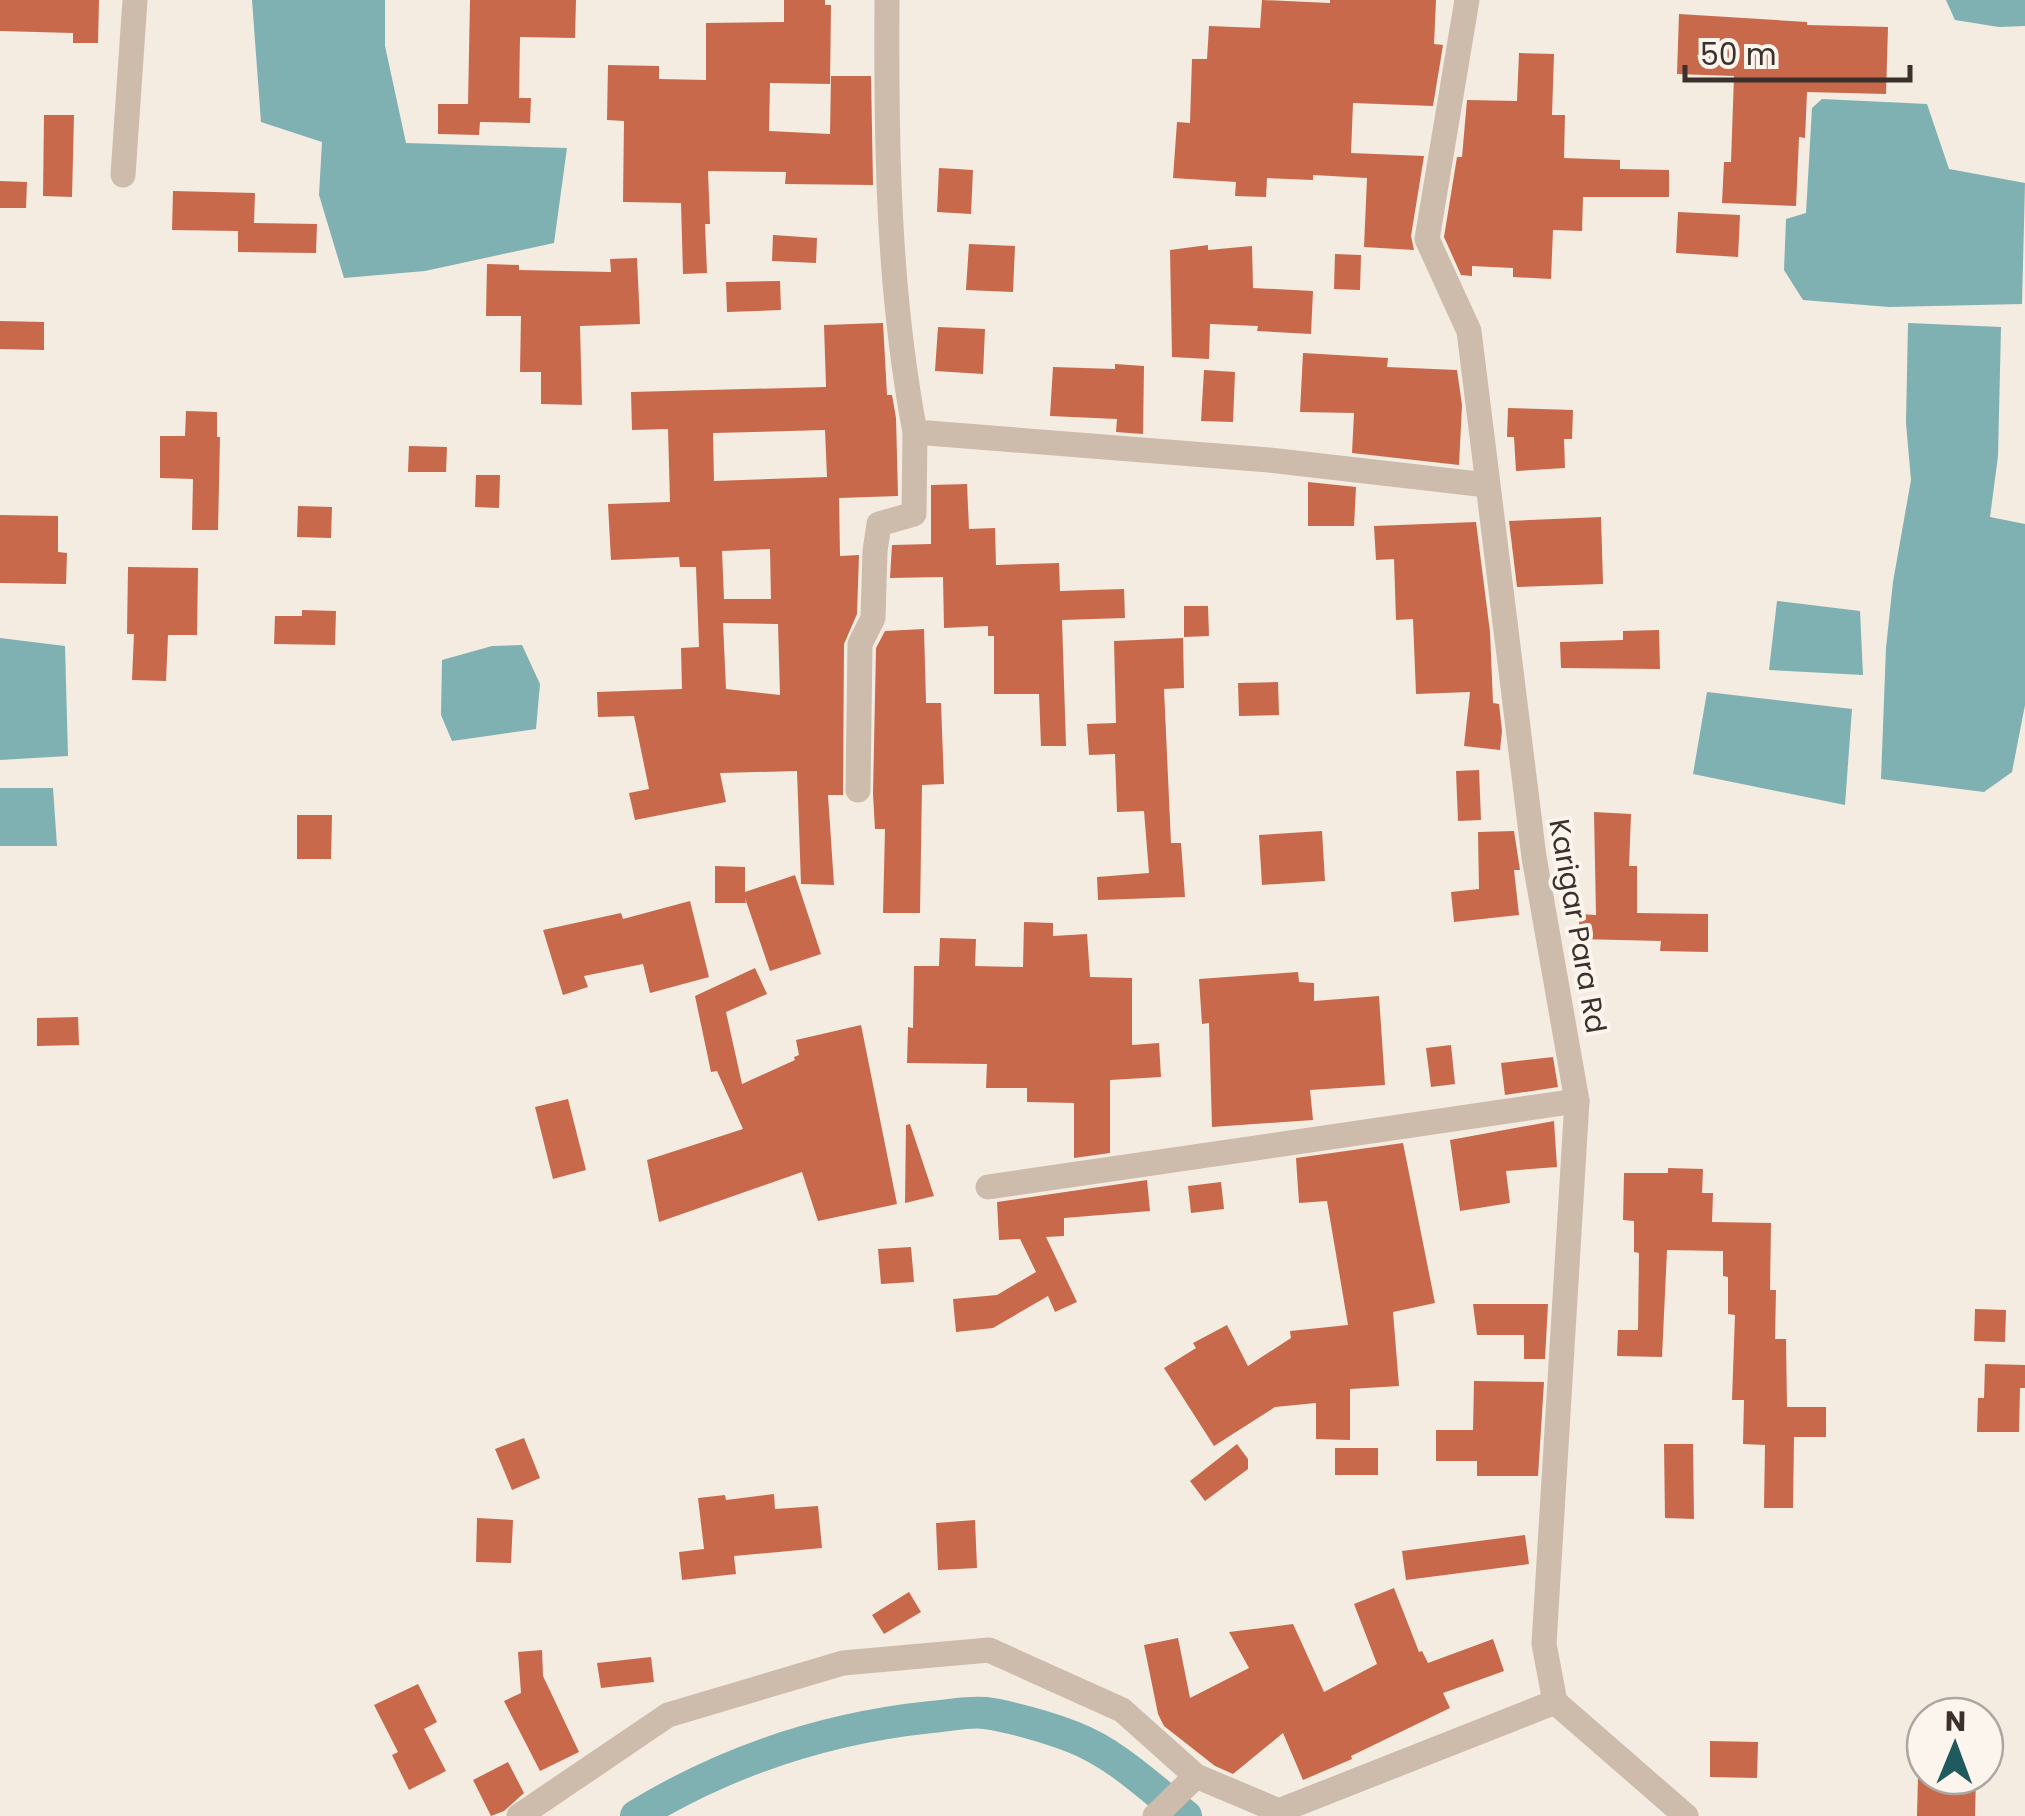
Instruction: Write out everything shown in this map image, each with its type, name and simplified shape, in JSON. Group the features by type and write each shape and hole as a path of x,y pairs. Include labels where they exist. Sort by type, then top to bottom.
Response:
{"street":[{"path":"123,175 136,0"},
{"path":"858,790 860,644 873,618 874,551 879,524 914,514 916,432 900,354 886,117 887,0"},
{"name":"Karigar Para Rd","path":"1467,0 1426,239 1469,331 1534,857 1578,1101 1544,1644 1555,1702"},
{"path":"916,432 1269,460 1487,485"},
{"path":"988,1188 1578,1101"},
{"path":"519,1816 668,1715 843,1663 989,1650 1122,1710 1196,1776 1281,1814 1555,1702 1686,1816"},
{"path":"1156,1816 1196,1776"}],"water":[{"path":"252,0 385,0 385,46 406,143 567,148 554,243 425,271 344,278 319,195 322,142 261,122"},
{"path":"1946,0 2025,0 2025,26 1999,27 1955,20"},
{"path":"1822,99 1927,104 1949,169 2025,183 2022,304 1889,307 1803,300 1784,270 1786,219 1806,213 1812,108"},
{"path":"1908,323 2001,327 1998,456 1990,517 2025,524 2025,705 2012,772 1984,792 1881,779 1886,648 1911,480 1906,423"},
{"path":"1777,601 1860,611 1863,675 1769,670"},
{"path":"0,638 65,646 68,756 0,760"},
{"path":"522,645 540,684 536,729 452,741 441,715 442,660 492,646"},
{"path":"1707,692 1852,709 1845,805 1693,774"},
{"path":"0,788 53,788 57,846 0,846"}],"building":[{"path":"0,0 99,0 98,43 73,43 73,33 0,31"},
{"path":"470,0 576,0 575,38 520,37 519,98 531,98 530,123 480,122 479,135 438,134 438,104 468,104"},
{"path":"784,0 825,0 825,5 831,5 830,84 770,83 769,131 830,134 831,76 871,76 873,185 785,184 786,172 708,171 707,273 683,274 681,203 623,202 624,121 607,120 608,65 659,66 659,79 706,80 706,23 784,22"},
{"path":"1262,0 1436,0 1434,44 1443,45 1433,106 1353,103 1351,153 1424,156 1411,236 1414,250 1364,247 1367,178 1267,178 1266,197 1235,196 1236,182 1173,178 1177,122 1190,123 1192,59 1207,59 1209,26 1260,28"},
{"path":"1679,14 1807,25 1888,27 1886,94 1807,92 1805,138 1799,137 1796,206 1722,203 1724,162 1731,162 1734,76 1677,74"},
{"path":"1519,53 1554,54 1552,115 1565,115 1564,158 1620,160 1620,169 1669,170 1669,197 1583,197 1582,231 1553,230 1551,279 1513,277 1513,268 1472,266 1472,276 1461,275 1444,237 1457,157 1462,157 1467,100 1517,101"},
{"path":"44,115 74,115 72,197 43,196"},
{"path":"939,168 973,170 971,214 937,212"},
{"path":"0,181 27,182 26,208 0,208"},
{"path":"173,191 255,193 254,223 317,224 316,253 238,252 238,231 172,230"},
{"path":"1678,212 1740,215 1738,257 1676,253"},
{"path":"773,235 817,238 816,263 772,261"},
{"path":"969,244 1015,246 1013,292 966,290"},
{"path":"1208,245 1208,250 1252,246 1253,288 1313,291 1311,334 1210,324 1209,359 1172,357 1170,250"},
{"path":"1335,254 1361,255 1360,290 1334,289"},
{"path":"637,258 640,324 580,326 582,405 541,404 541,372 520,372 521,316 486,316 487,264 519,265 519,270 611,272 610,259"},
{"path":"780,281 781,310 727,312 726,282"},
{"path":"0,321 44,322 44,350 0,349"},
{"path":"883,323 887,395 892,395 896,418 898,496 839,498 840,556 859,555 857,614 844,644 843,795 828,795 834,885 801,884 797,771 720,773 726,802 635,820 629,793 649,789 634,716 598,717 597,692 682,689 681,648 699,647 696,567 680,567 679,557 611,560 608,504 670,502 668,429 632,430 631,392 826,387 824,325","holes":["825,430 827,477 714,481 713,433","770,549 771,599 724,599 722,551","723,623 778,624 780,695 726,689"]},
{"path":"938,327 985,329 983,374 935,371"},
{"path":"1303,353 1388,358 1387,367 1457,370 1462,405 1459,465 1352,453 1354,413 1300,412"},
{"path":"1115,364 1144,366 1143,434 1116,432 1117,419 1050,416 1053,367 1115,369"},
{"path":"1204,370 1235,372 1233,422 1201,421"},
{"path":"1508,408 1573,410 1572,439 1564,439 1565,468 1516,471 1514,437 1507,437"},
{"path":"186,411 217,412 218,530 192,530 193,479 160,478 160,436 185,436"},
{"path":"409,446 447,447 446,472 408,472"},
{"path":"476,475 500,475 499,508 475,507"},
{"path":"1308,482 1356,487 1354,526 1308,526"},
{"path":"967,484 969,529 995,528 996,565 1059,563 1060,591 1124,589 1125,618 1062,620 1066,746 1041,746 1039,694 994,694 994,636 988,636 988,626 944,628 943,577 890,578 892,545 931,544 931,485"},
{"path":"298,506 332,507 331,538 297,537"},
{"path":"0,515 58,516 58,552 67,553 66,584 0,583"},
{"path":"1601,517 1603,584 1517,587 1509,521"},
{"path":"1476,522 1490,632 1493,703 1499,704 1502,731 1500,750 1464,746 1470,692 1416,694 1413,619 1396,620 1394,559 1376,560 1374,526"},
{"path":"128,567 198,568 197,635 168,635 166,681 132,680 134,634 127,634"},
{"path":"1184,606 1208,606 1209,636 1184,637"},
{"path":"302,610 336,611 335,645 274,644 275,616 302,616"},
{"path":"924,629 926,703 941,703 944,784 922,785 920,913 883,913 885,829 875,829 873,794 876,648 885,631"},
{"path":"1659,630 1660,669 1561,668 1560,642 1623,640 1623,631"},
{"path":"1183,638 1184,688 1164,689 1171,843 1181,843 1185,897 1098,900 1097,877 1149,873 1144,811 1117,812 1115,754 1089,755 1087,724 1116,723 1114,641"},
{"path":"1278,682 1279,715 1239,716 1238,683"},
{"path":"1479,770 1481,820 1458,821 1456,771"},
{"path":"1594,812 1631,814 1629,866 1637,866 1637,913 1708,914 1708,952 1660,951 1661,941 1579,939 1579,914 1596,915"},
{"path":"297,815 332,815 331,859 297,859"},
{"path":"1322,831 1325,881 1262,885 1259,835"},
{"path":"1514,831 1520,870 1514,870 1519,915 1454,922 1451,892 1479,889 1478,832"},
{"path":"715,866 745,867 745,892 795,875 821,954 770,971 745,898 746,903 715,903"},
{"path":"690,901 709,977 650,993 643,964 584,976 588,987 563,995 543,930 621,913 623,919"},
{"path":"1024,922 1053,923 1053,936 1087,934 1090,977 1132,978 1132,1045 1159,1043 1161,1077 1110,1080 1110,1153 1074,1158 1074,1103 1027,1102 1027,1088 986,1088 987,1064 907,1063 908,1027 913,1028 914,966 939,966 940,938 976,939 975,966 1023,967"},
{"path":"755,968 767,994 726,1012 742,1084 795,1060 799,1055 796,1040 861,1025 897,1204 818,1221 802,1172 659,1222 647,1160 743,1129 717,1071 711,1072 695,996"},
{"path":"1298,972 1299,982 1314,983 1314,1001 1379,996 1385,1085 1310,1090 1313,1120 1212,1127 1209,1023 1202,1024 1199,979"},
{"path":"78,1017 79,1045 37,1046 37,1018"},
{"path":"1451,1045 1455,1084 1431,1087 1426,1048"},
{"path":"1553,1057 1558,1087 1505,1095 1501,1063"},
{"path":"568,1099 586,1170 553,1179 535,1107"},
{"path":"1554,1121 1557,1167 1506,1171 1510,1203 1460,1211 1450,1140"},
{"path":"910,1124 934,1196 905,1203 906,1125"},
{"path":"1403,1143 1435,1303 1393,1312 1399,1386 1350,1389 1350,1440 1316,1439 1316,1403 1275,1407 1214,1446 1164,1368 1196,1348 1193,1343 1227,1325 1248,1366 1291,1338 1290,1331 1348,1325 1327,1201 1299,1203 1296,1158"},
{"path":"1668,1168 1703,1169 1702,1193 1713,1193 1712,1222 1771,1223 1770,1290 1776,1290 1775,1339 1786,1339 1787,1407 1826,1407 1826,1437 1794,1437 1793,1508 1764,1508 1765,1445 1743,1444 1744,1400 1732,1400 1735,1315 1728,1314 1723,1251 1667,1250 1662,1357 1617,1356 1618,1330 1638,1330 1639,1253 1634,1252 1634,1221 1623,1220 1624,1173 1668,1173"},
{"path":"1147,1180 1150,1211 1064,1218 1064,1236 1046,1237 1077,1302 1055,1312 1048,1296 993,1328 956,1332 953,1299 997,1295 1036,1272 1020,1239 999,1240 997,1202"},
{"path":"1221,1182 1224,1209 1191,1213 1188,1186"},
{"path":"911,1247 914,1282 881,1284 878,1249"},
{"path":"1473,1304 1548,1304 1545,1359 1524,1359 1524,1335 1477,1335"},
{"path":"1975,1309 2006,1310 2005,1342 1974,1341"},
{"path":"1985,1364 2025,1365 2019,1432 1977,1432"},
{"path":"1474,1381 1544,1382 1538,1476 1477,1476 1477,1461 1436,1461 1436,1430 1473,1430"},
{"path":"524,1438 540,1478 512,1490 495,1449"},
{"path":"1237,1444 1248,1459 1248,1469 1205,1501 1190,1481"},
{"path":"1664,1444 1693,1444 1694,1519 1665,1518"},
{"path":"1335,1448 1378,1448 1378,1475 1335,1475"},
{"path":"774,1494 775,1509 818,1506 822,1548 734,1556 736,1574 682,1580 679,1552 704,1549 698,1498 725,1495 726,1500"},
{"path":"477,1518 513,1520 511,1563 476,1562"},
{"path":"975,1520 977,1568 938,1570 936,1523"},
{"path":"1525,1535 1529,1564 1406,1580 1402,1551"},
{"path":"1394,1588 1419,1652 1428,1663 1493,1639 1504,1671 1443,1693 1450,1708 1303,1780 1283,1733 1233,1774 1215,1766 1164,1726 1144,1645 1178,1638 1190,1698 1249,1668 1229,1632 1293,1624 1324,1692 1377,1664 1354,1604"},
{"path":"909,1592 921,1612 884,1634 872,1615"},
{"path":"542,1650 543,1676 579,1752 540,1771 504,1701 521,1693 518,1652"},
{"path":"651,1657 654,1682 601,1688 597,1663"},
{"path":"418,1684 437,1722 424,1729 446,1771 409,1790 392,1755 398,1752 374,1705"},
{"path":"1710,1741 1758,1742 1757,1778 1710,1777"},
{"path":"508,1762 524,1793 504,1811 491,1816 473,1780"},
{"path":"1918,1796 1976,1796 1975,1816 1917,1816"}],"waterway":[{"path":"636,1816 705,1779 778,1750 853,1729 978,1713 1029,1723 1088,1744 1132,1772 1186,1816"}]}
